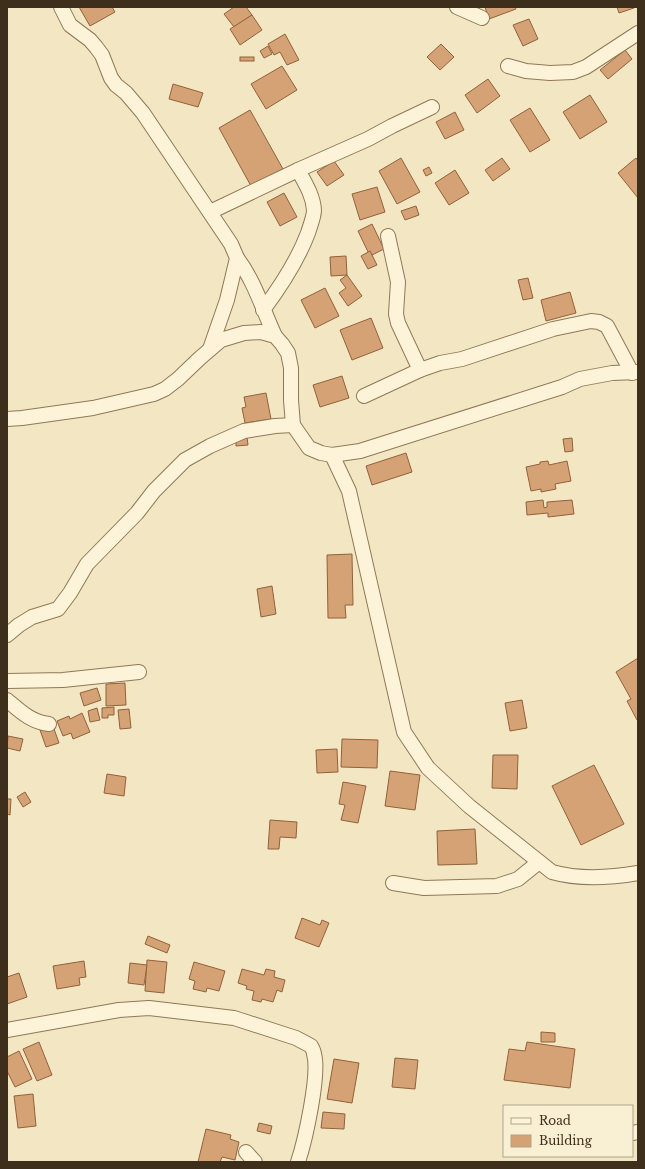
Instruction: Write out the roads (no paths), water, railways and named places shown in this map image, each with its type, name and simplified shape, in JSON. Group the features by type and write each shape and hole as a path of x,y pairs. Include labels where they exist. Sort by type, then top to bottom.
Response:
{"street":[{"path":"61,7 70,25 96,46 102,55 111,78 143,113 231,244 237,258 251,280 275,336 288,353 291,368 293,425 309,448 321,454 332,455 360,451 533,396 580,379 612,374 635,373 607,326 599,322 591,321 553,329 462,359 440,363 420,370 364,396"},
{"path":"457,7 482,18"},
{"path":"508,66 526,71 550,73 573,72 586,66 638,33"},
{"path":"210,212 298,170 368,139 432,107"},
{"path":"263,310 286,277 303,246 311,225 314,211 312,197 298,170"},
{"path":"388,236 398,282 396,303 397,318 420,370"},
{"path":"210,349 227,300 237,258"},
{"path":"7,419 93,408 154,394 165,389 178,379 221,340 244,333 261,332 275,336"},
{"path":"7,635 32,617 58,609 70,593 87,564 137,513 154,491 185,460 210,446 244,431 293,425"},
{"path":"332,455 349,491 404,732 428,768 469,806 552,872 568,876 595,878 623,876 638,873"},
{"path":"7,681 63,680 138,672"},
{"path":"7,700 26,716 42,723 49,724"},
{"path":"393,883 424,888 497,886 518,879 539,862"},
{"path":"7,1030 119,1010 148,1008 234,1018 296,1038 311,1046 315,1055 315,1079 303,1147 298,1162"}]}
